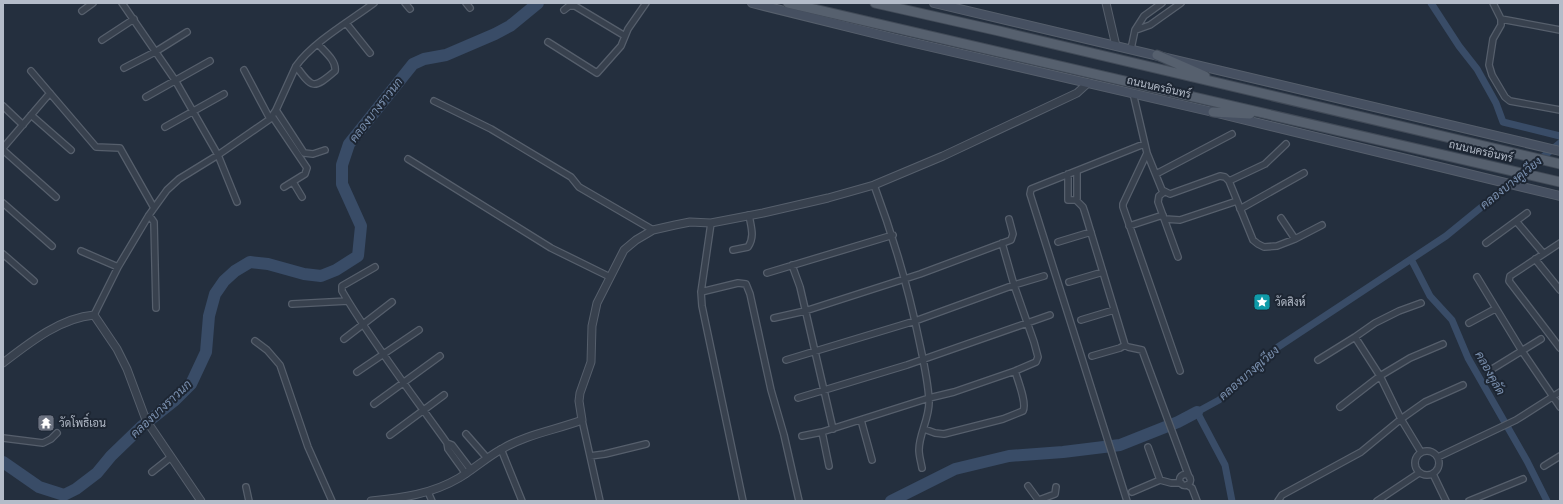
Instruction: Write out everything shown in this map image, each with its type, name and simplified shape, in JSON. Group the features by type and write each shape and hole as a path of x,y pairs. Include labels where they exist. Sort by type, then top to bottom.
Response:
{"main road":[{"name":"ถนนนครอินทร์","path":"752,3 904,41 1213,112 1560,196"},
{"name":"ถนนนครอินทร์","path":"788,3 1276,115 1557,182"},
{"name":"ถนนนครอินทร์","path":"875,3 1560,164"},
{"name":"ถนนนครอินทร์","path":"934,3 1560,151"},
{"path":"1157,55 1227,86"},
{"path":"1213,112 1276,115"}],"street":[{"path":"82,12 93,3"},
{"path":"122,3 176,80 218,155 237,202"},
{"path":"94,315 118,267 149,215 167,190 179,179 218,155 271,117 276,110 300,60 318,44 374,3"},
{"path":"405,3 410,9"},
{"path":"466,3 470,8"},
{"path":"548,42 597,73 621,46 624,36 646,3"},
{"path":"1106,3 1116,46"},
{"path":"1135,30 1150,25 1181,3"},
{"path":"1493,3 1501,19 1501,25 1493,39 1489,65 1492,75 1505,97 1510,101 1560,110"},
{"path":"1131,49 1135,30 1144,16 1161,4 1166,14"},
{"path":"564,10 569,6 575,6 624,36"},
{"path":"102,40 134,19"},
{"path":"1501,19 1560,30"},
{"path":"346,23 370,53"},
{"path":"124,68 155,52 187,32"},
{"path":"296,66 308,83 313,85 317,84 335,71 336,67 334,63 318,44"},
{"path":"146,97 210,62"},
{"path":"244,70 271,117 306,168 305,174 284,187"},
{"path":"31,71 96,147 120,148 154,208"},
{"path":"600,501 579,401 580,393 590,362 592,326 595,308 624,250 636,240 653,230 690,222 711,223 828,198 874,184 950,153 1077,93 1088,83"},
{"path":"50,93 3,149 56,197"},
{"path":"165,127 224,94"},
{"path":"1133,94 1144,144 1164,192 1170,194 1220,176 1225,177 1229,181 1253,240 1264,247 1277,246 1295,239 1322,225"},
{"path":"434,102 491,129 571,177 579,187 653,230"},
{"path":"3,106 23,125"},
{"path":"276,110 304,152 313,154 325,150"},
{"path":"31,115 71,150"},
{"path":"1156,174 1232,134"},
{"path":"1127,501 1030,194 1031,189 1144,144"},
{"path":"1229,181 1265,164 1286,144"},
{"path":"1147,153 1123,206 1180,371"},
{"path":"408,159 551,248 610,277"},
{"path":"1076,200 1077,171"},
{"path":"1240,209 1304,173"},
{"path":"1068,174 1068,200 1076,200"},
{"path":"293,182 302,197"},
{"path":"874,184 893,235 905,279 923,359 929,398 929,411 919,450 922,468"},
{"path":"1164,192 1158,200 1178,257"},
{"path":"1076,200 1083,207 1124,345"},
{"path":"1129,226 1164,217 1180,220 1237,201"},
{"path":"3,203 52,246"},
{"path":"1486,243 1526,213"},
{"path":"149,215 154,222 156,308"},
{"path":"733,250 748,247 752,242 753,235 749,215"},
{"path":"1281,218 1295,239"},
{"path":"774,318 905,279 1011,240 1013,237 1009,219"},
{"path":"1516,220 1543,253"},
{"path":"711,223 702,292 702,306 743,501"},
{"path":"1058,242 1091,232"},
{"path":"767,273 893,235"},
{"path":"802,436 833,429 929,398 954,392 1015,371 1036,362 1038,357 1014,285 1002,243"},
{"path":"1560,243 1510,276 1508,280 1560,348"},
{"path":"81,251 118,267"},
{"path":"3,254 34,281"},
{"path":"1535,259 1560,290"},
{"path":"792,265 800,287 833,429"},
{"path":"375,267 342,286 342,291 383,354 447,443 448,449 468,472"},
{"path":"1069,282 1103,272"},
{"path":"786,360 915,321 1014,285 1044,276"},
{"path":"1477,277 1522,351 1560,407"},
{"path":"702,292 738,283 746,284 750,294 771,390 784,435 799,501"},
{"path":"292,304 348,301"},
{"path":"344,339 392,302"},
{"path":"1318,360 1375,323 1399,311 1421,303"},
{"path":"1469,323 1496,309"},
{"path":"1081,320 1114,310"},
{"path":"3,363 22,348 65,322 94,315"},
{"path":"94,315 117,349 127,369 146,420 201,501"},
{"path":"798,398 923,359 1050,315"},
{"path":"357,372 419,330"},
{"path":"1355,337 1380,376 1401,419 1421,452"},
{"path":"1489,371 1541,339"},
{"path":"255,341 267,350 280,365 308,447 332,501"},
{"path":"1340,407 1380,376 1410,358 1443,344"},
{"path":"1092,356 1120,348 1124,345 1142,350 1189,477 1190,482 1187,485"},
{"path":"374,404 440,356"},
{"path":"924,428 935,433 944,434 1003,419 1023,411 1024,403 1015,371"},
{"path":"1278,501 1282,495 1361,452 1401,419 1425,402 1464,385"},
{"path":"1438,457 1516,420 1560,392"},
{"path":"390,435 444,395"},
{"path":"371,501 403,498 428,492 448,484 501,449 534,435 582,420"},
{"path":"861,420 872,460"},
{"path":"822,432 830,466"},
{"path":"3,438 43,442 51,439 57,433"},
{"path":"466,434 487,458"},
{"path":"590,456 646,444"},
{"path":"1148,447 1160,480"},
{"path":"501,449 522,501"},
{"path":"1430,451 1438,457 1439,467 1433,474 1428,476 1419,473 1414,464 1417,455 1421,452 1430,451"},
{"path":"1544,466 1560,456"},
{"path":"152,472 171,458"},
{"path":"1377,501 1419,473"},
{"path":"1433,474 1446,501"},
{"path":"1181,483 1181,477 1184,475 1189,477"},
{"path":"1469,501 1523,479"},
{"path":"1132,492 1160,480 1187,485 1192,488 1197,501"},
{"path":"1028,486 1039,500 1055,494 1056,487"},
{"path":"246,487 249,501"},
{"path":"428,492 432,501"}],"waterway":[{"name":"คลองบางราวนก","path":"3,462 39,487 64,495 76,489 97,473 111,456 141,427 175,400 191,384 206,352 209,316 215,294 224,281 235,271 250,262 268,264 304,274 321,276 336,270 358,256 361,226 342,184 342,165 349,144 413,64 424,59 446,55 495,34 510,26 538,3"},
{"path":"1431,3 1459,46 1477,69 1496,103 1503,122 1560,136"},
{"name":"คลองบางคูเวียง","path":"1232,501 1225,465 1197,412 1219,400 1278,347 1446,236 1560,143"},
{"name":"คลองคูลัด","path":"1411,259 1430,296 1452,320 1468,358 1527,461 1547,501"},
{"name":"คลองบางคูเวียง","path":"891,501 955,469 1009,456 1063,452 1120,445 1178,422 1197,412"}],"place":[{"name":"วัดสิงห์","path":"1262,302"},
{"name":"วัดโพธิ์เอน","path":"46,423"}]}
